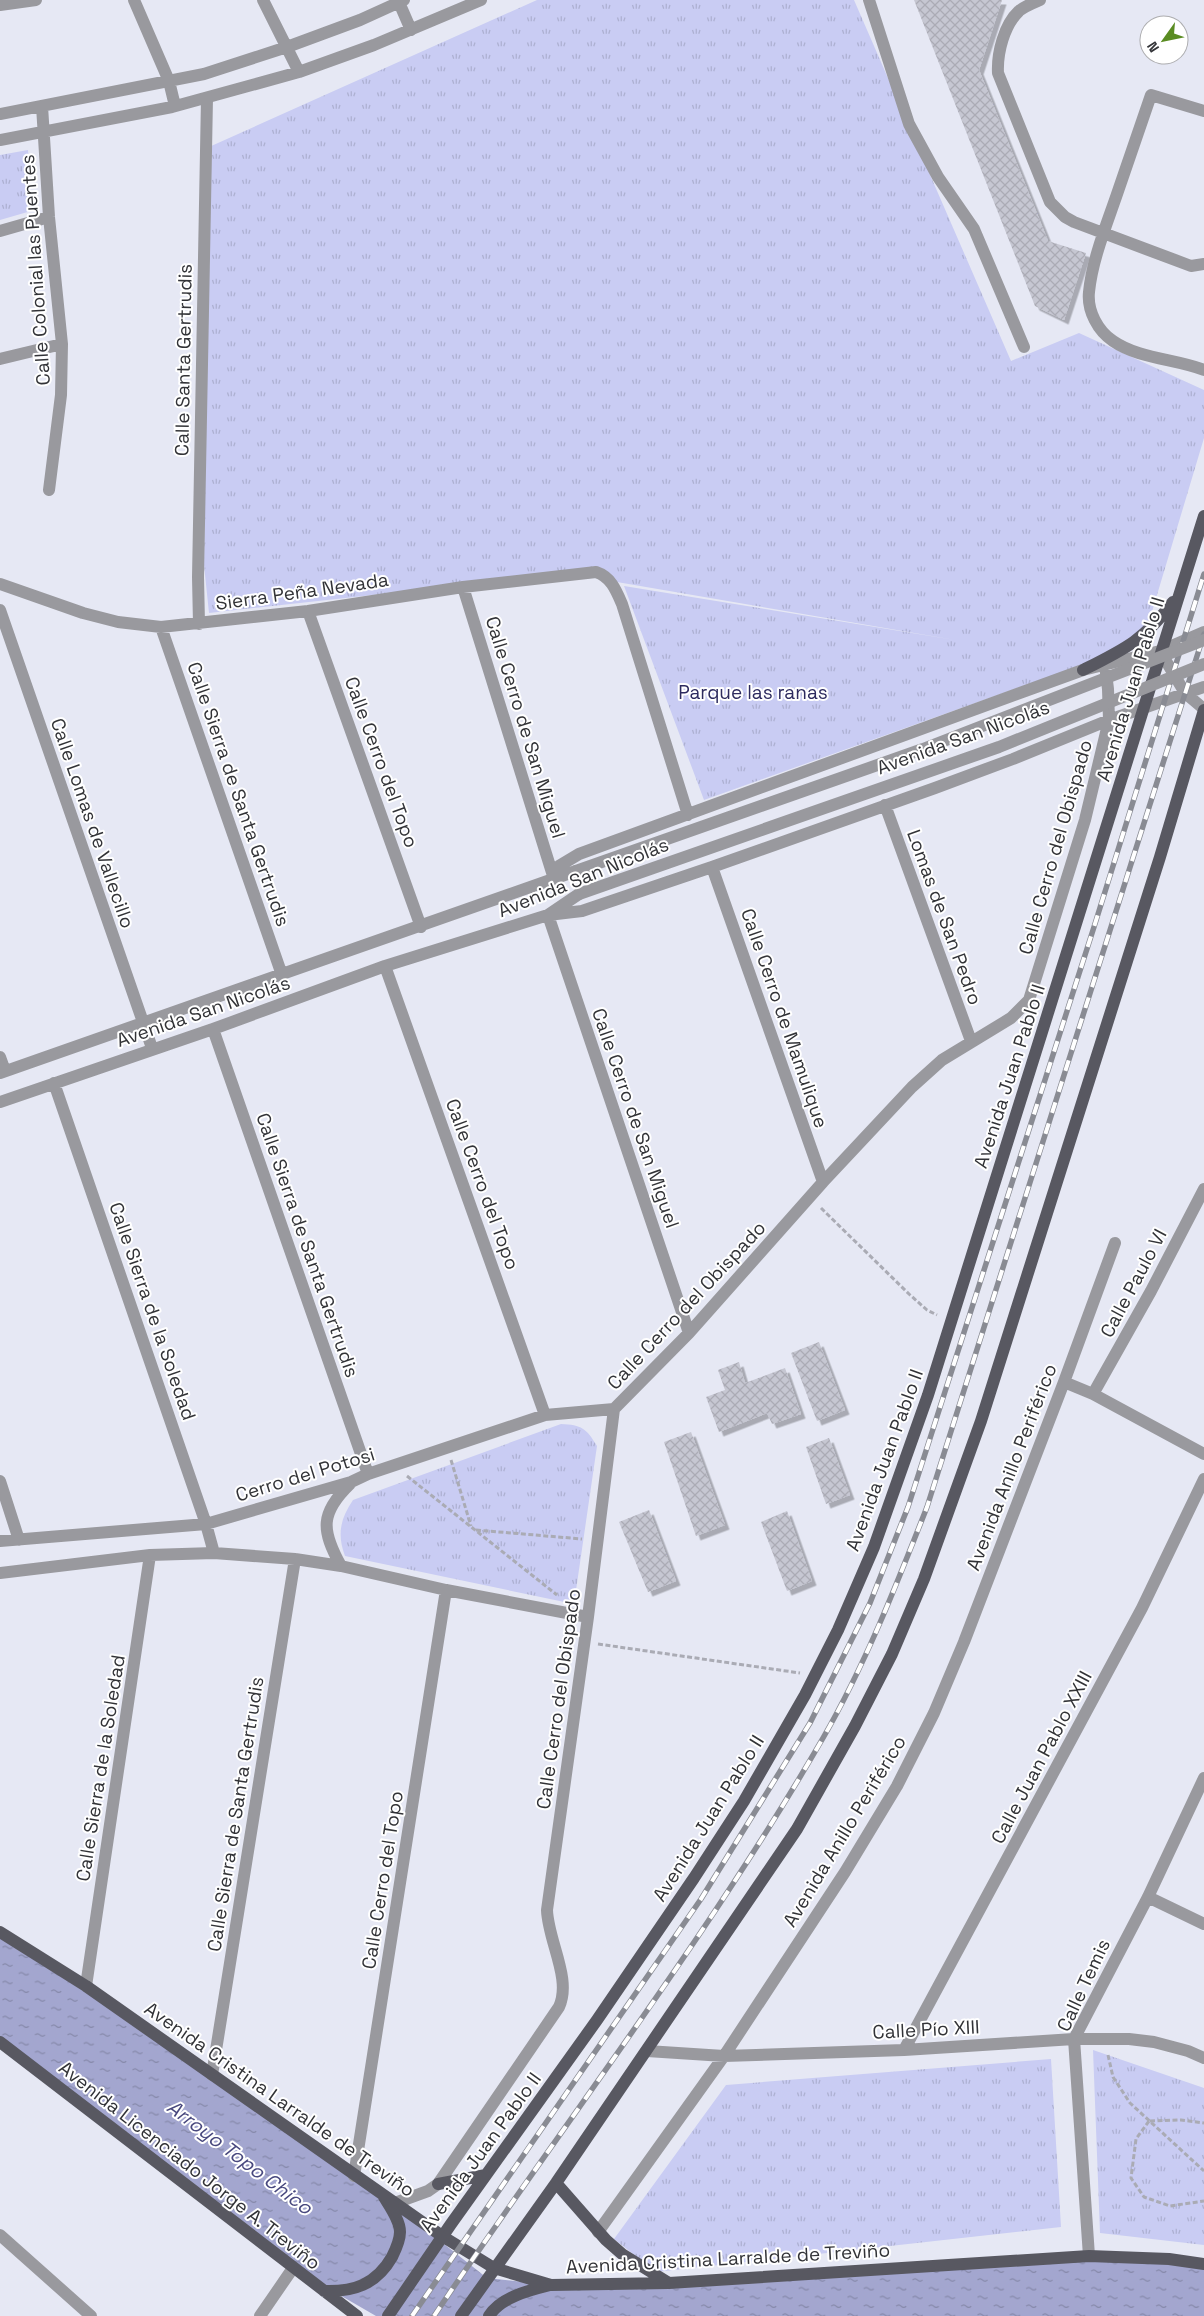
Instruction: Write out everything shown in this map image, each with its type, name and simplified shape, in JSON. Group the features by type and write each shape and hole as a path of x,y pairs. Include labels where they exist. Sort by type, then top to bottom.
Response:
{"main road":[{"name":"Avenida Juan Pablo II","path":"388,2316 597,2020 744,1802 815,1676 838,1630 874,1547 928,1395 1145,707 1160,650 1204,516"},
{"path":"1083,670 1116,654 1147,633 1178,596"},
{"path":"460,2316 556,2183 797,1828 855,1726 892,1654 924,1579 981,1421 1160,857 1204,709"},
{"name":"Avenida Cristina Larralde de Treviño","path":"0,1932 86,1986 395,2203 440,2240 490,2273 551,2285 669,2283 1089,2256 1170,2259 1204,2264"},
{"name":"Avenida Licenciado Jorge A. Treviño","path":"0,2042 293,2268 324,2291 340,2296"},
{"path":"438,2184 486,2175"},
{"path":"556,2183 598,2232 622,2254 669,2283"},
{"path":"340,2296 374,2280 387,2266 396,2251 400,2232 396,2216 382,2195"},
{"path":"489,2316 501,2304 529,2291 551,2285"},
{"path":"340,2296 342,2316"},
{"path":"340,2296 357,2316"}],"street":[{"path":"0,6 36,0"},
{"path":"134,0 169,81 175,106"},
{"path":"263,0 299,72"},
{"path":"0,140 175,106 299,72 411,30 481,0"},
{"path":"869,0 909,124 938,177 974,229 1024,347"},
{"path":"1040,0 1021,10 1013,17 1000,50 998,73 1050,202 1065,217 1104,233 1191,266 1204,264"},
{"path":"0,114 204,74 287,48 360,20 400,1 411,30"},
{"path":"1204,111 1151,95 1104,233 1088,293 1096,323 1103,333 1115,342 1141,353 1187,363 1204,370"},
{"name":"Calle Santa Gertrudis","path":"199,624 198,577 206,98"},
{"name":"Calle Colonial las Puentes","path":"42,106 62,344 61,395 49,490"},
{"path":"0,231 50,217"},
{"path":"0,359 62,344"},
{"path":"1187,363 1204,361"},
{"name":"Sierra Peña Nevada","path":"0,584 83,613 118,622 161,627 308,610 463,587 582,572 596,572 604,575 611,581 622,604 688,815"},
{"name":"Calle Cerro de San Miguel","path":"463,587 554,879"},
{"name":"Calle Lomas de Vallecillo","path":"0,610 152,1048"},
{"name":"Calle Cerro del Topo","path":"308,610 421,927"},
{"name":"Calle Sierra de Santa Gertrudis","path":"161,627 282,975"},
{"path":"554,879 559,866 579,854 1083,670 1160,650 1204,632"},
{"name":"Avenida San Nicolás","path":"2,1072 421,927 923,749 1204,640"},
{"path":"1160,650 1185,693 1204,709"},
{"name":"Avenida San Nicolás","path":"0,1102 385,966 548,914 579,894 999,746 1204,664"},
{"name":"Calle Cerro del Obispado","path":"395,2203 428,2191 438,2184 558,2007 563,1996 564,1984 549,1927 548,1910 585,1642 614,1410 689,1333 823,1182 912,1087 942,1060 1011,1018 1029,1000 1085,820 1109,720 1110,702 1105,665"},
{"path":"548,914 582,911 712,867 1013,759 1109,720 1204,687"},
{"name":"Lomas de San Pedro","path":"885,805 971,1041"},
{"name":"Calle Cerro de Mamulique","path":"712,867 823,1182"},
{"name":"Calle Cerro de San Miguel","path":"548,914 689,1333"},
{"name":"Calle Cerro del Topo","path":"385,966 546,1415"},
{"name":"Calle Sierra de Santa Gertrudis","path":"213,1028 368,1474"},
{"path":"0,1057 2,1072"},
{"name":"Calle Sierra de la Soledad","path":"54,1083 206,1524 214,1553"},
{"name":"Calle Paulo VI","path":"1093,1394 1151,1291 1204,1189"},
{"name":"Avenida Anillo Periférico","path":"598,2232 724,2056 845,1872 897,1786 934,1713 964,1642 1064,1382 1115,1243"},
{"path":"1064,1382 1093,1394 1204,1454"},
{"name":"Cerro del Potosi","path":"0,1541 206,1524 351,1482 368,1474 546,1415 614,1410"},
{"name":"Calle Juan Pablo XXIII","path":"904,2050 1142,1608 1204,1478"},
{"path":"0,1481 19,1540"},
{"path":"341,1566 328,1539 328,1512 332,1503 351,1482"},
{"path":"0,1574 150,1555 214,1553 296,1559 341,1566 446,1590 588,1617"},
{"name":"Calle Sierra de la Soledad","path":"86,1986 150,1555"},
{"name":"Calle Sierra de Santa Gertrudis","path":"212,2075 296,1559"},
{"name":"Calle Cerro del Topo","path":"354,2176 446,1590"},
{"name":"Calle Temis","path":"1089,2256 1074,2039 1200,1795 1204,1778"},
{"path":"1148,1897 1204,1924"},
{"name":"Calle Pío XIII","path":"647,2051 724,2056 904,2050 1074,2039 1105,2039 1154,2042 1188,2051 1204,2058"},
{"path":"0,2235 91,2316"},
{"path":"260,2316 293,2268"}],"path":[{"path":"810,1197 927,1310 951,1322"},
{"path":"447,1448 471,1527"},
{"path":"395,1466 560,1597"},
{"path":"475,1530 598,1540"},
{"path":"585,1642 815,1676"},
{"path":"1105,2039 1113,2077 1130,2103 1204,2171"},
{"path":"1149,2121 1181,2120 1204,2123"},
{"path":"1149,2121 1136,2139 1131,2178 1144,2197 1170,2206 1204,2201"}],"green space":[{"name":"Parque las ranas","path":"537,0 854,0 1011,361 1079,333 1204,390 1204,438 1148,625 1105,665 1034,682 704,800 624,586 955,640 611,581 582,572 209,613 204,565 209,147"},
{"path":"28,150 31,211 0,220 0,155"},
{"path":"561,1424 574,1425 583,1429 590,1435 597,1446 574,1604 345,1556 341,1541 341,1527 345,1514 353,1500"},
{"path":"1093,2050 1204,2088 1204,2245 1100,2233"},
{"path":"1051,2059 1061,2227 656,2272 614,2239 726,2085"}],"water":[{"name":"Arroyo Topo Chico","path":"0,1932 382,2195 487,2278 551,2285 1089,2256 1204,2264 1204,2316 376,2316 293,2268 0,2042"}],"building":[{"path":"914,0 1002,0 979,70 1048,241 1086,253 1064,320 1035,306"},
{"path":"819,1342 845,1410 817,1421 791,1353"},
{"path":"739,1362 745,1383 785,1368 801,1414 772,1424 767,1413 719,1432 706,1397 725,1390 718,1370"},
{"path":"691,1432 725,1525 696,1536 664,1442"},
{"path":"829,1438 850,1495 826,1504 806,1447"},
{"path":"649,1510 676,1581 648,1592 619,1522"},
{"path":"787,1511 812,1581 787,1591 761,1522"}],"railway":[{"path":"412,2316 701,1899 810,1723 870,1603 908,1507 1094,927 1204,574"},
{"path":"434,2316 683,1959 731,1886 823,1738 866,1654 892,1596 927,1507 1204,634"}]}
